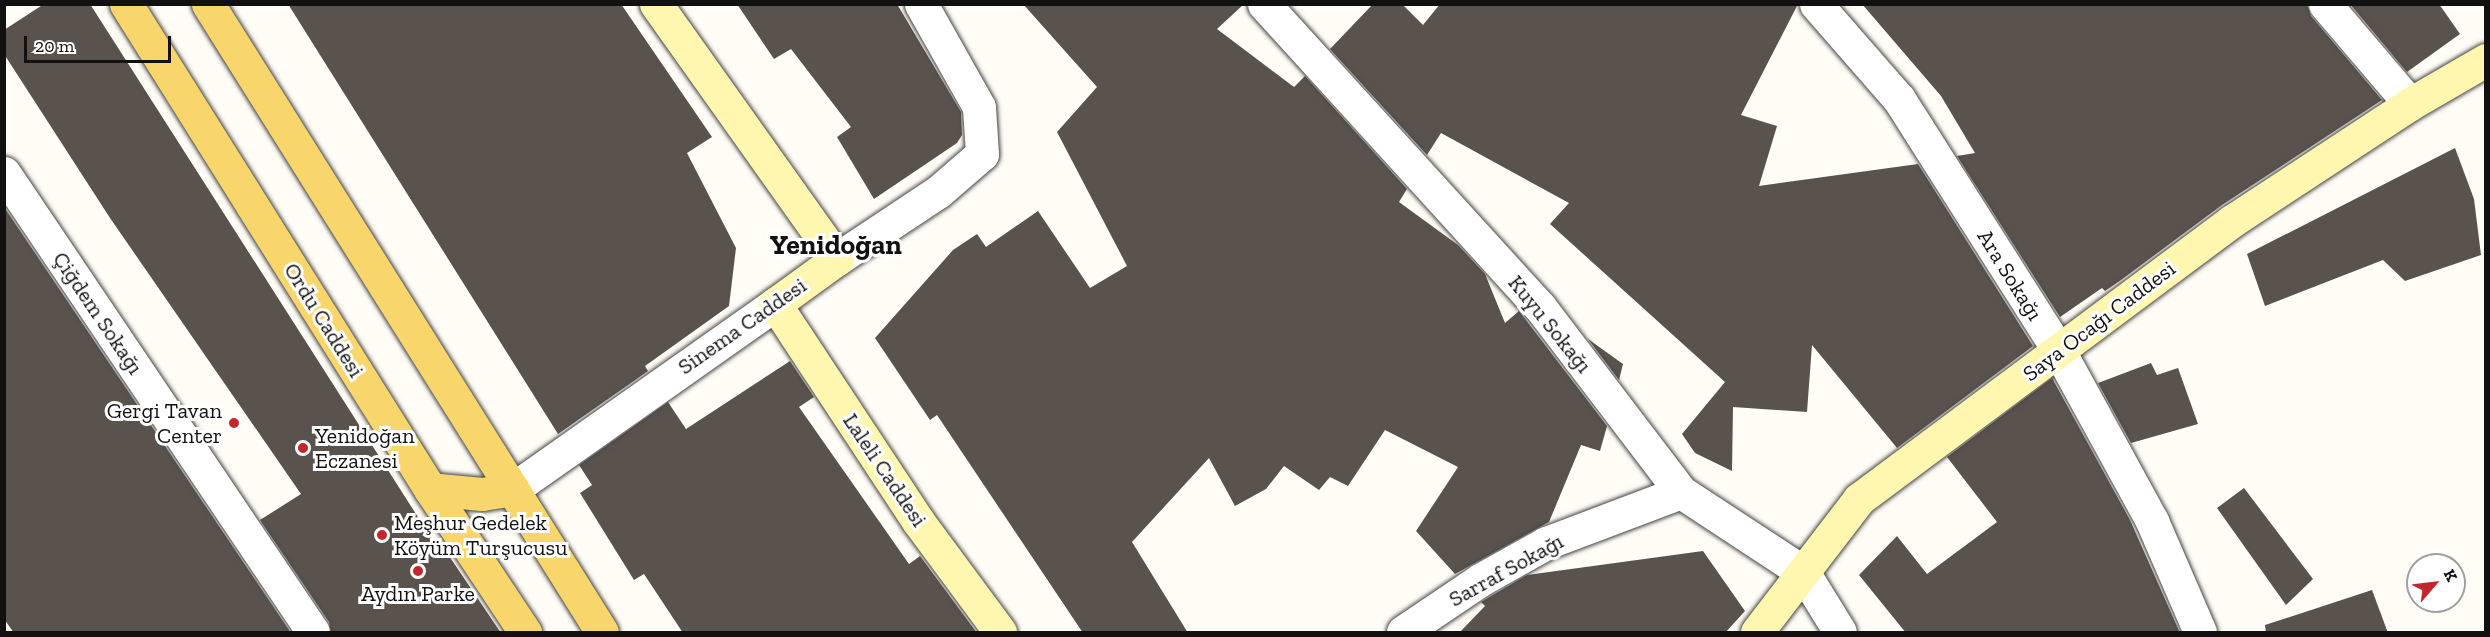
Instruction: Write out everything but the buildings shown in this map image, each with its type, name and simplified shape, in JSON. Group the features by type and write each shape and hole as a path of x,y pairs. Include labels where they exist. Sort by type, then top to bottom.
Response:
{"main road":[{"name":"Ordu Caddesi","path":"126,4 430,489 525,633"},
{"path":"208,4 443,385 513,489 602,633"},
{"path":"430,489 482,494 513,489"}],"street":[{"path":"656,4 837,259"},
{"name":"Sinema Caddesi","path":"513,489 837,259 938,192 982,154 979,107 921,4"},
{"name":"Kuyu Sokağı","path":"1264,4 1540,308 1681,492 1803,572 1840,633"},
{"name":"Ara Sokağı","path":"1816,4 1899,99 2059,351 2152,521 2200,633"},
{"path":"2325,4 2410,104"},
{"name":"Saya Ocağı Caddesi","path":"1757,633 1859,499 2232,221 2410,104 2486,60"},
{"name":"Çiğdem Sokağı","path":"4,174 313,633"},
{"name":"Laleli Caddesi","path":"775,304 918,521 1000,633"},
{"name":"Sarraf Sokağı","path":"1403,633 1480,580 1546,543 1681,492"}],"place":[{"name":"Gergi Tavan Center","path":"234,423"},
{"name":"Yenidoğan Eczanesi","path":"303,448"},
{"name":"Meşhur Gedelek Köyüm Turşucusu","path":"382,535"},
{"name":"Aydın Parke","path":"418,571"}],"district":[{"name":"Yenidoğan","path":"836,245"}]}
